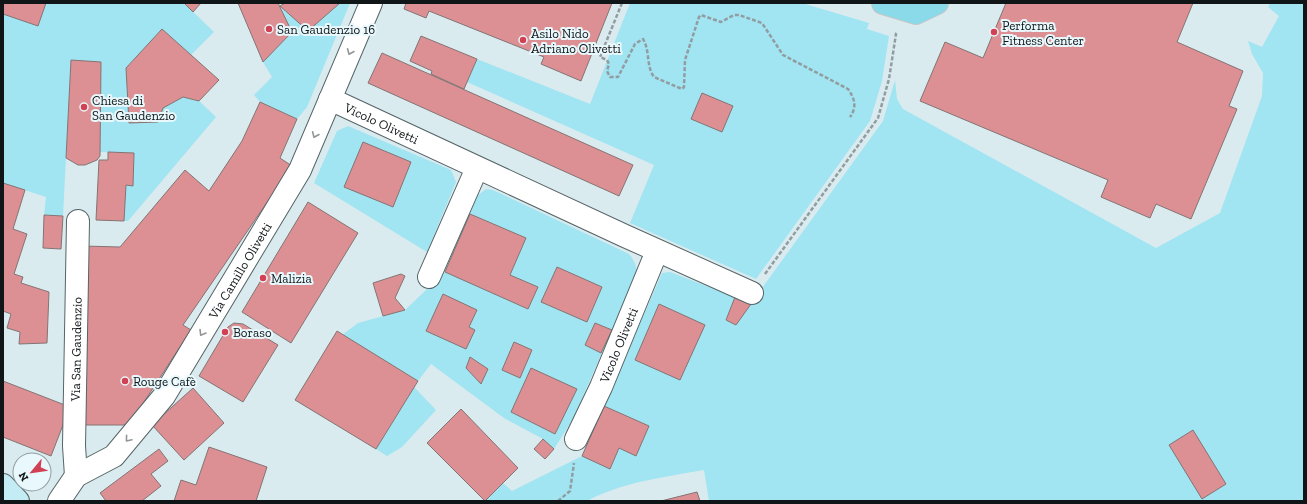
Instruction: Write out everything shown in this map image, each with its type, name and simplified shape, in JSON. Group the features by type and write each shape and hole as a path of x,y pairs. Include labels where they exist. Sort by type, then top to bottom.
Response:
{"main road":[{"path":"883,3 916,12 937,3"}],"street":[{"name":"Via Camillo Olivetti","path":"59,501 76,476 114,456 164,396 300,170 370,3"},
{"name":"Vicolo Olivetti","path":"330,99 657,251 752,293"},
{"path":"429,277 477,168"},
{"name":"Via San Gaudenzio","path":"76,476 74,446 78,221"},
{"name":"Vicolo Olivetti","path":"576,439 601,387 657,251"},
{"path":"3,485 18,501"}],"path":[{"path":"622,3 600,57 607,60 609,64 607,71 610,77 618,77 635,44 638,40 643,39 646,43 652,74 682,89 684,87 684,60 699,17 701,15 721,22 734,15 739,15 765,26 783,55 848,89 854,97 856,104 850,117"},
{"path":"752,293 878,118 889,79 896,34 889,31"},
{"path":"558,501 570,490 576,439"}],"shaded area":[{"path":"3,3 184,3 214,32 191,55 162,29 126,68 129,123 158,122 163,108 183,97 199,101 216,117 128,221 124,221 126,185 133,185 134,153 100,152 101,62 71,60 63,216 44,215 46,197 3,183"},
{"path":"340,3 350,3 307,107 297,119 260,102 254,95 272,77 263,62 292,32 280,6 308,31"},
{"path":"630,3 802,3 869,23 867,29 889,36 882,81 870,121 756,279 630,223 654,165 467,82 477,59 590,104"},
{"path":"1270,3 1304,3 1304,501 709,501 704,470 629,485 600,494 587,501 485,501 503,483 512,491 582,456 610,468 619,448 636,455 649,426 604,406 662,273 670,272 735,297 726,320 736,324 883,121 895,80 897,99 903,109 1156,248 1220,213 1262,96 1263,73 1252,54 1248,41 1262,47 1279,16 1268,7"},
{"path":"348,126 451,170 456,182 427,252 314,183 337,131"},
{"path":"486,189 493,190 629,254 633,259 636,269 637,279 612,330 573,419 554,449 543,439 504,418 431,364 418,381 342,335 358,323 405,310 445,272 528,309 538,287 510,275 526,238 470,214 477,196"},
{"path":"414,387 436,410 402,447 387,456 376,449"}],"building":[{"path":"3,3 46,3 38,26 3,14"},
{"path":"184,3 201,3 193,12"},
{"path":"238,3 278,3 292,32 263,62"},
{"path":"285,3 340,3 308,31 280,6"},
{"path":"406,3 612,3 581,81 541,64 544,57 429,11 426,18 404,9"},
{"path":"1006,3 1193,3 1177,42 1243,71 1229,106 1237,109 1191,219 1156,204 1150,218 1101,197 1108,180 920,101 945,42 983,58"},
{"path":"162,29 219,80 199,101 183,97 163,108 158,122 129,123 126,68"},
{"path":"421,36 477,59 464,89 431,74 432,71 410,61"},
{"path":"382,53 633,165 619,196 368,83"},
{"name":"Chiesa di San Gaudenzio","path":"71,60 101,62 100,156 97,160 85,165 78,165 66,158"},
{"path":"702,93 733,106 722,132 691,119"},
{"path":"260,102 297,119 280,158 292,166 183,325 191,330 129,425 81,425 83,246 120,247 185,170 209,191 242,141"},
{"path":"363,142 411,162 393,207 344,187"},
{"path":"108,152 134,153 133,186 126,185 124,221 96,220 99,160 108,160"},
{"path":"3,183 25,190 13,229 27,234 14,274 23,277 21,283 49,292 47,343 19,344 20,332 7,328 11,314 3,311"},
{"path":"308,202 358,233 291,343 242,312"},
{"path":"470,214 526,238 510,275 538,287 528,309 445,272"},
{"path":"44,215 63,216 61,249 43,248"},
{"path":"557,267 602,287 587,322 541,302"},
{"path":"401,274 405,276 395,298 405,310 383,316 373,283"},
{"path":"443,294 477,310 469,327 475,330 466,349 426,331"},
{"path":"735,297 751,304 736,325 726,320"},
{"path":"659,304 705,325 680,380 635,360"},
{"path":"234,323 243,324 278,345 243,402 199,376 228,327"},
{"path":"595,323 612,330 601,353 585,345"},
{"path":"337,331 418,381 376,449 295,400"},
{"path":"514,342 532,350 520,378 502,370"},
{"path":"470,357 488,369 481,384 466,368"},
{"path":"531,368 577,389 555,434 511,412"},
{"path":"3,381 70,407 52,453 52,452 41,452 3,437"},
{"path":"193,388 224,423 184,460 152,425"},
{"path":"604,406 649,426 636,456 619,448 610,469 582,456"},
{"path":"461,409 518,468 485,501 427,443"},
{"path":"1193,430 1226,484 1202,499 1169,445"},
{"path":"543,439 554,449 545,459 534,449"},
{"path":"209,447 267,467 256,501 174,501 181,480 196,485"},
{"path":"159,449 168,461 151,474 161,486 142,501 106,501 100,493"},
{"path":"697,492 700,501 661,501"}],"place":[{"name":"San Gaudenzio 16","path":"269,29"},
{"name":"Performa Fitness Center","path":"994,32"},
{"name":"Asilo Nido Adriano Olivetti","path":"523,40"},
{"name":"Chiesa di San Gaudenzio","path":"84,107"},
{"name":"Malizia","path":"263,278"},
{"name":"Boraso","path":"225,332"},
{"name":"Rouge Cafè","path":"125,381"}]}
